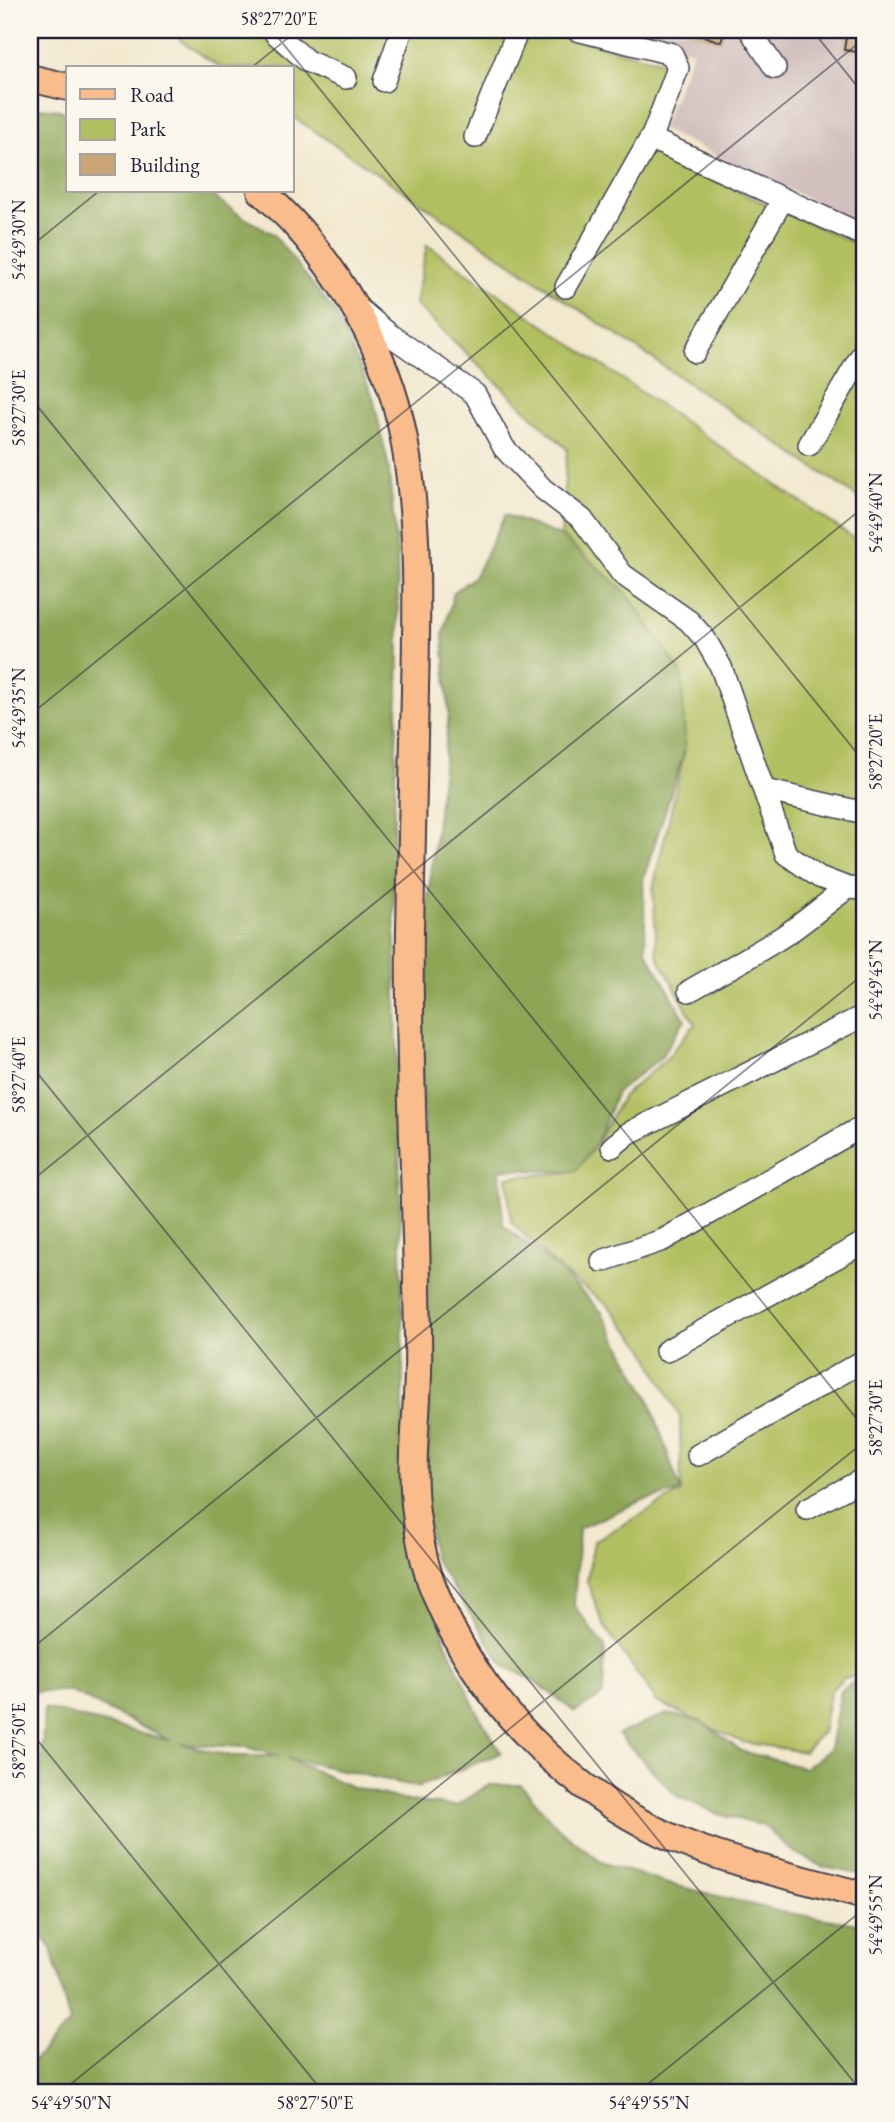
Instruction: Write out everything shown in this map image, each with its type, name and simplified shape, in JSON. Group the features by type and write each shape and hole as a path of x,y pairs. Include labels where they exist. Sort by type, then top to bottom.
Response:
{"main road":[{"path":"30,78 66,87"},
{"path":"262,192 302,231 339,281 372,342 386,375 404,435 413,506 417,594 410,968 418,1371 414,1468 417,1517 429,1579 468,1657 490,1691 516,1723 565,1772 616,1807 679,1841 732,1860 865,1896"}],"lane":[{"path":"274,30 307,61 345,78"},
{"path":"384,81 402,30"},
{"path":"475,137 518,30"},
{"path":"566,286 653,134 678,68 672,54 577,30"},
{"path":"750,30 775,68"},
{"path":"653,134 658,142 865,236"},
{"path":"695,352 783,199"},
{"path":"353,305 390,335 475,394 504,448 543,489 582,519 622,573 689,621 705,639 721,667 786,854 819,877 857,888"},
{"path":"809,445 865,349"},
{"path":"764,790 865,813"},
{"path":"689,991 786,934 812,916 822,905 857,888"},
{"path":"612,1147 629,1133 865,1015"},
{"path":"602,1261 663,1240 865,1125"},
{"path":"666,1351 865,1242"},
{"path":"698,1455 865,1360"},
{"path":"807,1509 865,1478"}],"shaded area":[{"path":"615,30 865,30 865,226 661,129 693,51"}],"green space":[{"path":"177,30 539,30 668,63 642,148 865,248 865,502 294,117 294,66 218,66 180,40"},
{"path":"30,107 60,110 66,114 66,192 206,192 273,234 336,314 373,397 388,464 397,553 399,657 393,845 403,1454 445,1641 476,1710 501,1753 418,1787 287,1758 349,1786 408,1801 456,1806 489,1785 521,1785 558,1828 601,1862 661,1882 782,1912 865,1925 865,2092 30,2092 30,2064 70,2023 51,1949 30,1915 30,1821 40,1794 44,1708 171,1741 70,1691 30,1692 30,826 34,804 30,800","holes":["181,1744 246,1747 279,1756 231,1756"]},
{"path":"427,245 865,546 865,1676 843,1678 831,1690 822,1732 804,1752 742,1742 657,1702 603,1624 587,1581 594,1541 681,1492 680,1417 644,1348 609,1306 560,1270 511,1222 507,1177 575,1172 596,1144 623,1096 666,1059 695,1024 657,955 653,889 685,749 626,592 561,536 567,449 415,304"},
{"path":"505,515 561,536 626,592 682,674 685,749 643,880 646,951 685,1019 661,1057 617,1092 596,1144 575,1172 500,1169 503,1225 560,1270 601,1311 648,1396 681,1492 643,1500 579,1528 574,1606 605,1647 603,1695 575,1712 533,1680 504,1666 433,1557 425,1497 429,1430 422,952 449,714 443,635 454,592 475,576"},
{"path":"865,1676 865,1875 823,1867 792,1851 764,1826 718,1814 677,1796 618,1734 667,1714 701,1721 741,1751 805,1768 830,1749 841,1690"}],"building":[{"path":"686,30 725,30 721,42"},
{"path":"847,30 865,30 865,53 844,50"}]}
